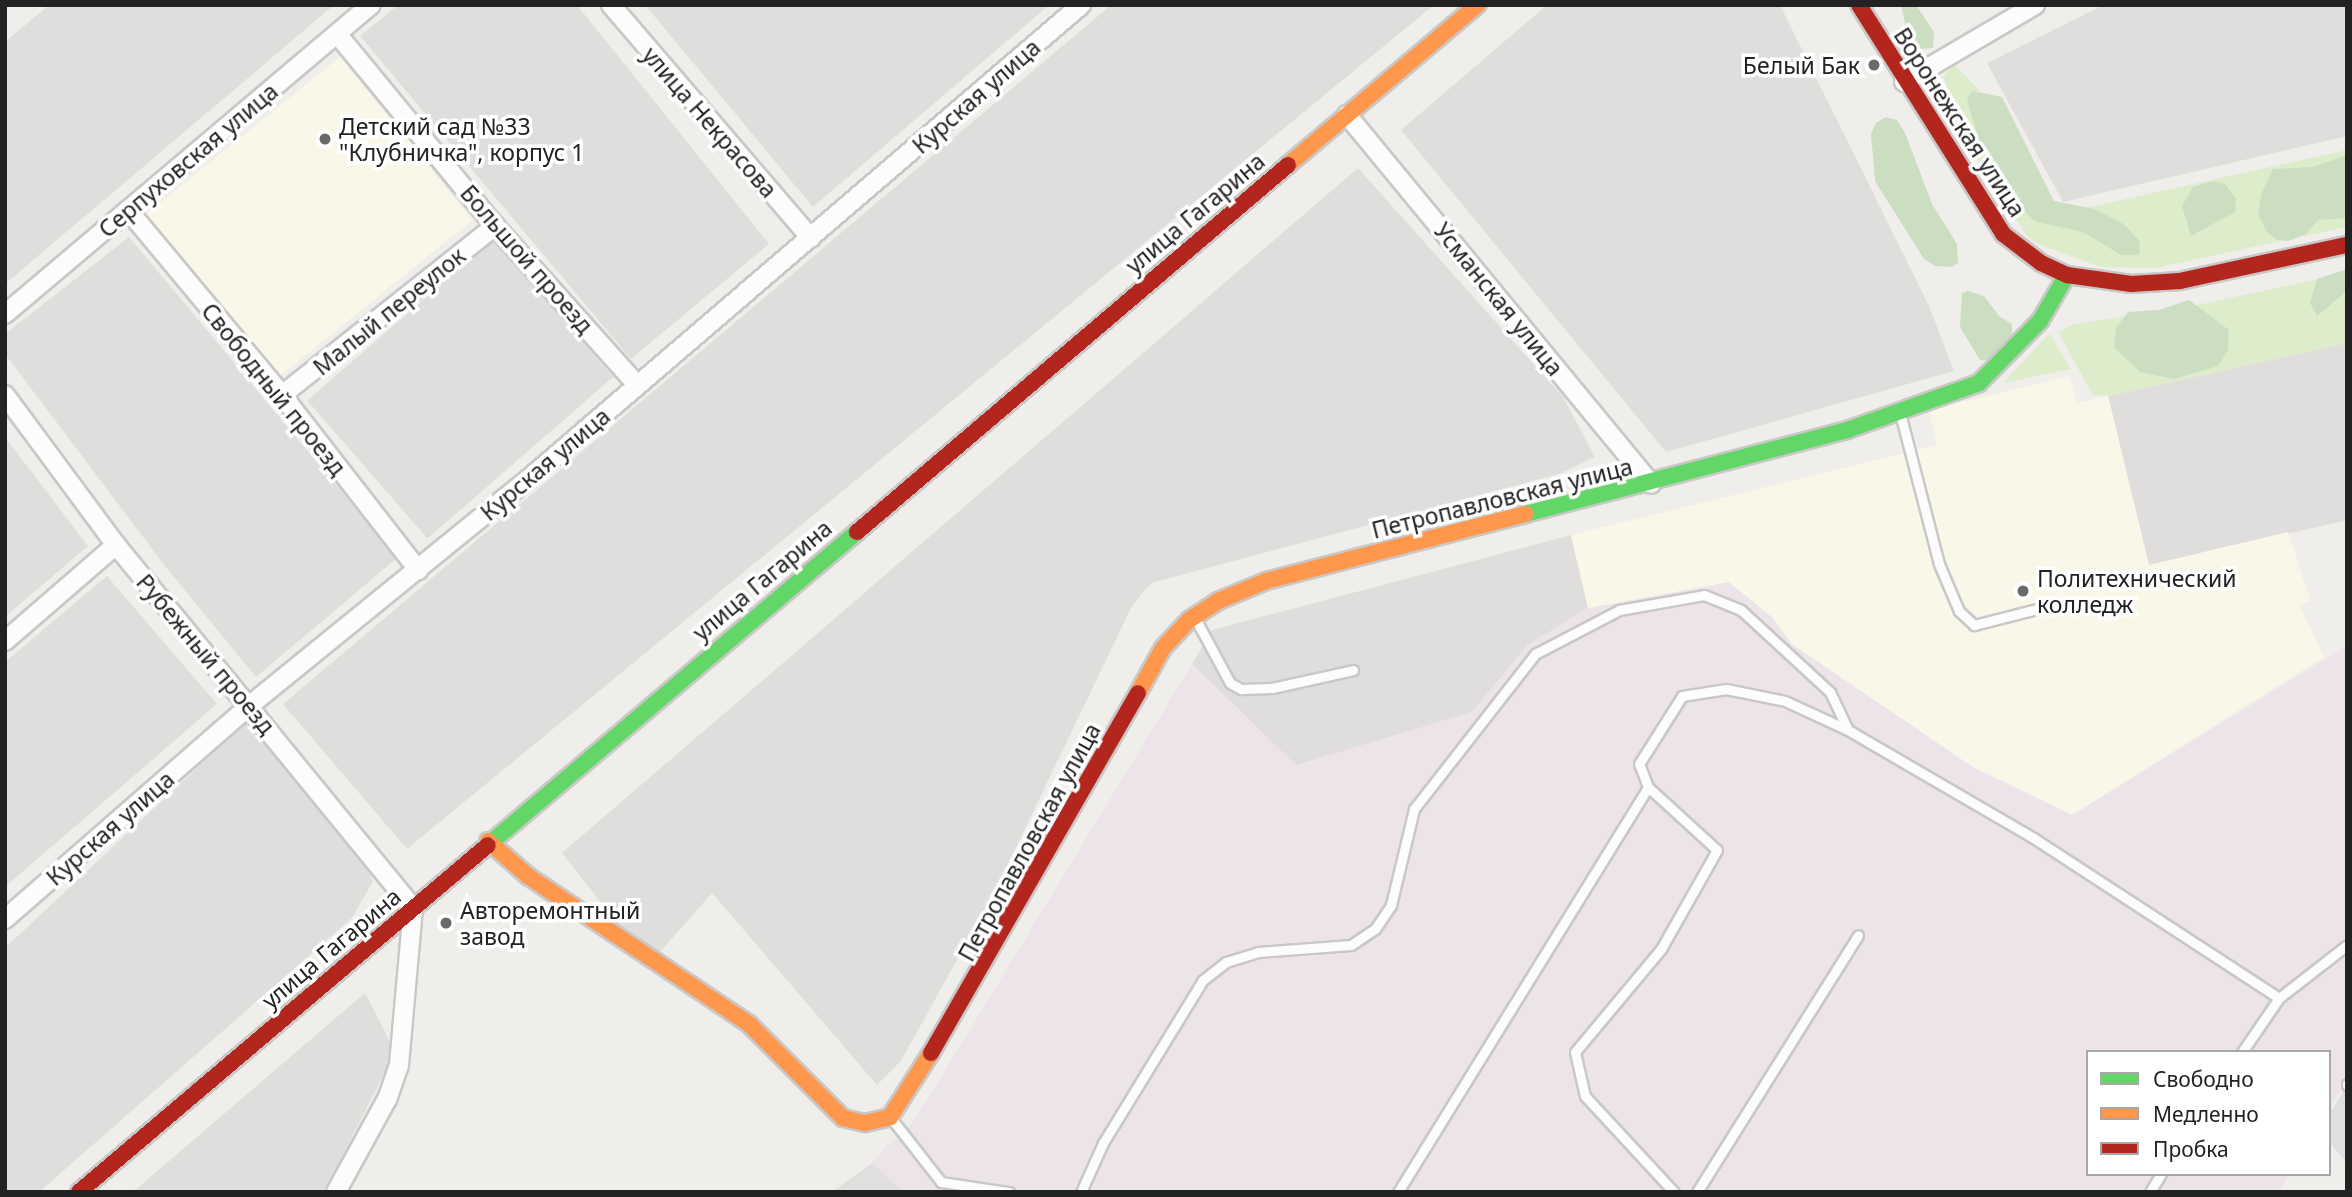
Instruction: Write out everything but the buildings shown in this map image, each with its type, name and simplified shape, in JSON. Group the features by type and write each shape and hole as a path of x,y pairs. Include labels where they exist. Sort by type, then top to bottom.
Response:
{"main road":[{"name":"улица Гагарина","path":"79,1192 488,841 1477,5"},
{"name":"Воронежская улица","path":"1859,5 1904,82 2003,234 2020,250 2067,275"},
{"path":"2067,275 2110,283 2180,281 2347,245"},
{"name":"Петропавловская улица","path":"890,1117 965,1000 1163,648 1194,617 1266,581 1651,484 1900,411 1979,383 2040,321 2067,275"},
{"path":"488,841 550,891 749,1024 843,1118 865,1123 890,1117"}],"street":[{"name":"Серпуховская улица","path":"5,314 371,5"},
{"name":"улица Некрасова","path":"611,5 811,238"},
{"name":"Курская улица","path":"5,919 249,706 418,570 1082,5"},
{"path":"1904,82 2035,5"},
{"name":"Большой проезд","path":"338,35 495,226 637,385"},
{"name":"Усманская улица","path":"1347,115 1651,484"},
{"name":"Свободный проезд","path":"128,210 282,395 418,570"},
{"name":"Малый переулок","path":"282,395 495,226"},
{"name":"Рубежный проезд","path":"5,395 116,545 413,908"},
{"path":"5,641 116,545"},
{"path":"336,1192 387,1099 399,1065 413,908"}],"lane":[{"path":"1900,411 1939,564 1959,611 1974,625 2041,608"},
{"path":"1081,1192 1103,1143 1203,980 1226,962 1248,955 1351,944 1375,929 1391,905 1414,809 1535,654 1619,610 1704,595 1741,610 1830,692 1849,730"},
{"path":"1194,617 1230,683 1241,689 1272,688 1353,670"},
{"path":"1674,1192 1585,1097 1575,1052 1661,949 1717,850 1648,787 1639,764 1682,696 1726,689 1773,698 1849,730 2035,839 2279,998"},
{"path":"1398,1192 1648,787"},
{"path":"1697,1192 1858,935"},
{"path":"2243,1050 2279,998 2347,945"},
{"path":"890,1117 941,1182 1009,1192"},
{"path":"2150,1192 2160,1176"}],"shaded area":[{"path":"49,5 334,5 5,284 5,42"},
{"path":"398,5 577,5 769,244 631,359 360,36"},
{"path":"645,5 1049,5 813,207"},
{"path":"1111,5 1434,5 407,849 283,704"},
{"path":"1547,5 1780,5 1929,306 1954,371 1666,452 1401,130"},
{"path":"2103,5 2347,5 2347,136 2063,202 1987,63"},
{"name":"Детский сад №33 \"Клубничка\", корпус 1","path":"340,57 472,220 276,379 143,216"},
{"path":"1358,168 1563,397 1595,457 1559,474 1151,583 1132,606 996,889 901,1061 877,1085 712,893 659,953 617,923 562,853"},
{"path":"129,237 397,558 256,677 165,566 5,354 5,334"},
{"path":"493,239 613,377 427,539 307,400"},
{"path":"2347,343 2347,520 2149,566 2108,396"},
{"name":"Политехнический колледж","path":"2070,376 2077,403 2108,396 2149,565 2288,532 2310,600 2300,606 2324,657 2072,815 1973,767 1791,643 1773,618 1729,582 1588,608 1571,535 1937,445 1929,410"},
{"path":"5,437 88,546 5,617"},
{"path":"1571,535 1588,608 1528,645 1472,712 1296,766 1192,664 1212,630"},
{"path":"107,576 217,704 5,887 5,662"},
{"path":"1729,582 1773,618 1791,644 1973,767 2072,815 2347,646 2347,1080 2331,1106 2331,1050 2086,1050 2086,1176 2288,1176 2278,1192 904,1192 872,1163 888,1144 904,1135 926,1102 1192,664 1296,765 1472,712 1528,645 1588,608"},
{"path":"248,720 361,858 373,881 352,918 39,1192 5,1192 5,948"},
{"path":"365,993 392,1046 391,1060 324,1192 133,1192"},
{"path":"2347,1086 2345,1161 2331,1144 2331,1111"},
{"path":"872,1163 904,1192 832,1192"}],"green space":[{"path":"1901,5 1916,5 1934,32 1933,48 1920,49 1909,40"},
{"path":"1954,64 1978,89 2058,214 2347,150 2347,227 2155,268 2101,267 2038,244 2027,236 1953,122 1960,116 1943,77"},
{"path":"1972,91 2002,97 2054,201 2095,209 2125,225 2140,242 2139,255 2121,255 2083,232 2037,222 2028,215 2008,189 1999,166 1980,144 1967,100"},
{"path":"1886,117 1897,120 1905,133 1932,204 1957,244 1958,263 1952,267 1935,266 1924,259 1875,181 1871,134 1876,123"},
{"path":"2347,155 2347,218 2318,220 2306,234 2289,241 2277,240 2267,232 2258,215 2261,195 2273,169 2313,167"},
{"path":"2214,181 2225,184 2236,199 2235,212 2191,236 2182,206 2193,187"},
{"path":"2347,269 2347,291 2317,316 2310,303 2317,279"},
{"path":"2347,273 2347,343 2108,396 2093,395 2058,332 2074,324 2188,307"},
{"path":"1968,291 1984,296 1999,316 2012,324 2012,333 1992,361 1980,360 1960,327 1962,293"},
{"path":"2189,300 2229,330 2228,350 2218,366 2174,379 2140,372 2114,347 2116,328 2128,312 2159,310"},
{"path":"2050,334 2071,369 2003,383 2046,337"}],"traffic: fast":[{"path":"1525,514 1847,430 1979,383 2040,321 2067,275"},
{"path":"488,845 857,532"}],"traffic: slow":[{"path":"1288,165 1477,5"},
{"path":"1138,693 1163,648 1189,620 1218,601 1266,581 1525,514"},
{"path":"488,841 528,876 749,1024 843,1118 865,1123 890,1117 931,1053"}],"traffic: jam":[{"path":"1859,5 2003,234 2041,263 2067,275 2131,284 2180,281 2347,245"},
{"path":"857,532 1288,165"},
{"path":"931,1053 1138,693"},
{"path":"79,1192 488,845"}],"place":[{"name":"Белый Бак","path":"1874,65"},
{"name":"Детский сад №33 \"Клубничка\", корпус 1","path":"325,139"},
{"name":"Политехнический колледж","path":"2023,591"},
{"name":"Авторемонтный завод","path":"446,923"}]}
